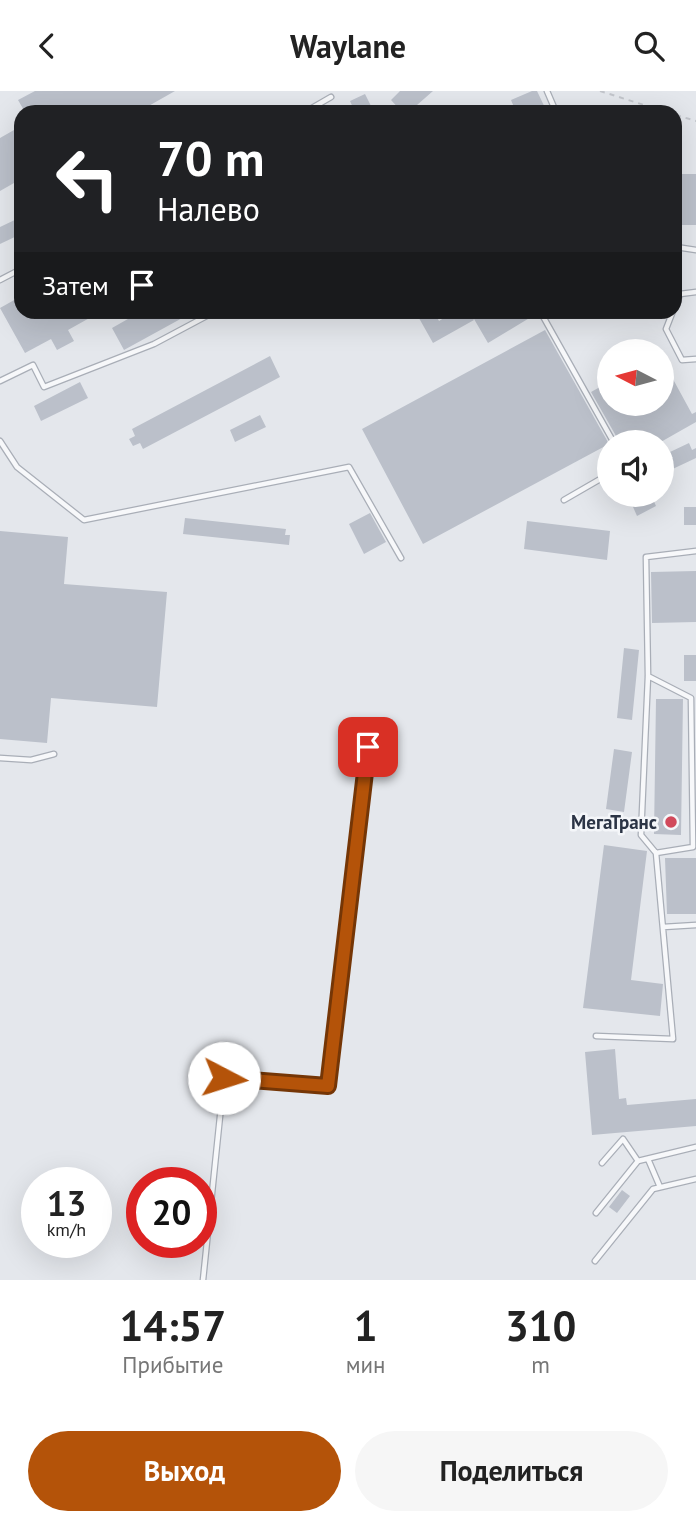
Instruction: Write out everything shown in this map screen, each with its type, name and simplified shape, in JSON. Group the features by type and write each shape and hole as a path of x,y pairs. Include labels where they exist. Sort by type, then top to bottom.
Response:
{"lane":[{"path":"317,105 331,97"},
{"path":"0,381 33,365 44,387 154,344 201,319"},
{"path":"544,319 607,430"},
{"path":"670,319 666,329 682,360 696,359"},
{"path":"0,441 16,467 84,520 349,467 401,558"},
{"path":"564,500 597,481"},
{"path":"596,1035 673,1039 656,853 641,835 648,676 646,557 696,551"},
{"path":"648,676 691,698 693,847 656,853"},
{"path":"203,1280 224,1078 328,1086 368,747"},
{"path":"0,758 31,760 54,754"},
{"path":"663,927 696,925"},
{"path":"602,1163 623,1139 638,1161"},
{"path":"596,1213 638,1161 696,1147"},
{"path":"648,1159 660,1187"},
{"path":"595,1261 653,1189 696,1179"}],"path":[{"path":"600,91 644,105"}],"building":[{"path":"35,91 175,91 150,105 21,105 18,100"},
{"path":"400,91 433,91 417,105 396,105 391,100"},
{"path":"537,91 544,105 513,105 511,100"},
{"path":"365,94 370,105 352,105 350,101"},
{"path":"14,130 14,183 0,191 0,138"},
{"path":"682,174 696,174 696,225 682,225"},
{"path":"14,220 14,237 0,244 0,227"},
{"path":"14,300 14,319 88,319 68,330 74,341 57,350 51,339 25,353 0,308"},
{"path":"128,319 180,319 124,350 112,328"},
{"path":"420,319 473,319 474,320 433,343"},
{"path":"474,319 528,319 488,343"},
{"path":"545,330 601,430 597,430 597,450 423,544 362,429"},
{"path":"270,356 280,377 143,449 140,443 133,446 129,439 135,436 132,429"},
{"path":"674,381 692,414 696,412 696,422 674,434 674,430 613,430 605,417 674,417"},
{"path":"80,382 88,398 41,421 34,406"},
{"path":"597,389 597,403 591,392"},
{"path":"260,415 266,427 235,442 230,430"},
{"path":"689,443 692,450 696,448 696,458 674,468 674,450"},
{"path":"633,507 654,507 637,516"},
{"path":"684,507 696,507 696,525 684,525"},
{"path":"370,513 386,542 364,554 349,524"},
{"path":"185,518 286,529 285,535 290,535 289,545 183,534"},
{"path":"527,521 610,531 607,560 524,549"},
{"path":"0,531 68,537 64,584 167,592 157,707 51,698 47,743 0,739"},
{"path":"696,571 696,622 652,623 651,572"},
{"path":"624,648 639,650 632,720 617,718"},
{"path":"684,655 696,655 696,681 684,681"},
{"path":"656,699 683,699 681,835 654,834"},
{"path":"614,749 632,752 624,812 606,809"},
{"path":"604,845 647,851 631,980 663,984 660,1016 583,1008"},
{"path":"665,858 696,858 696,914 667,914"},
{"path":"615,1049 619,1099 626,1098 627,1105 696,1099 696,1126 592,1135 585,1052"},
{"path":"622,1190 630,1196 617,1213 609,1207"}],"place":[{"name":"МегаТранс","path":"671,822"}],"route":[{"path":"224,1078 328,1086 368,747"}]}
